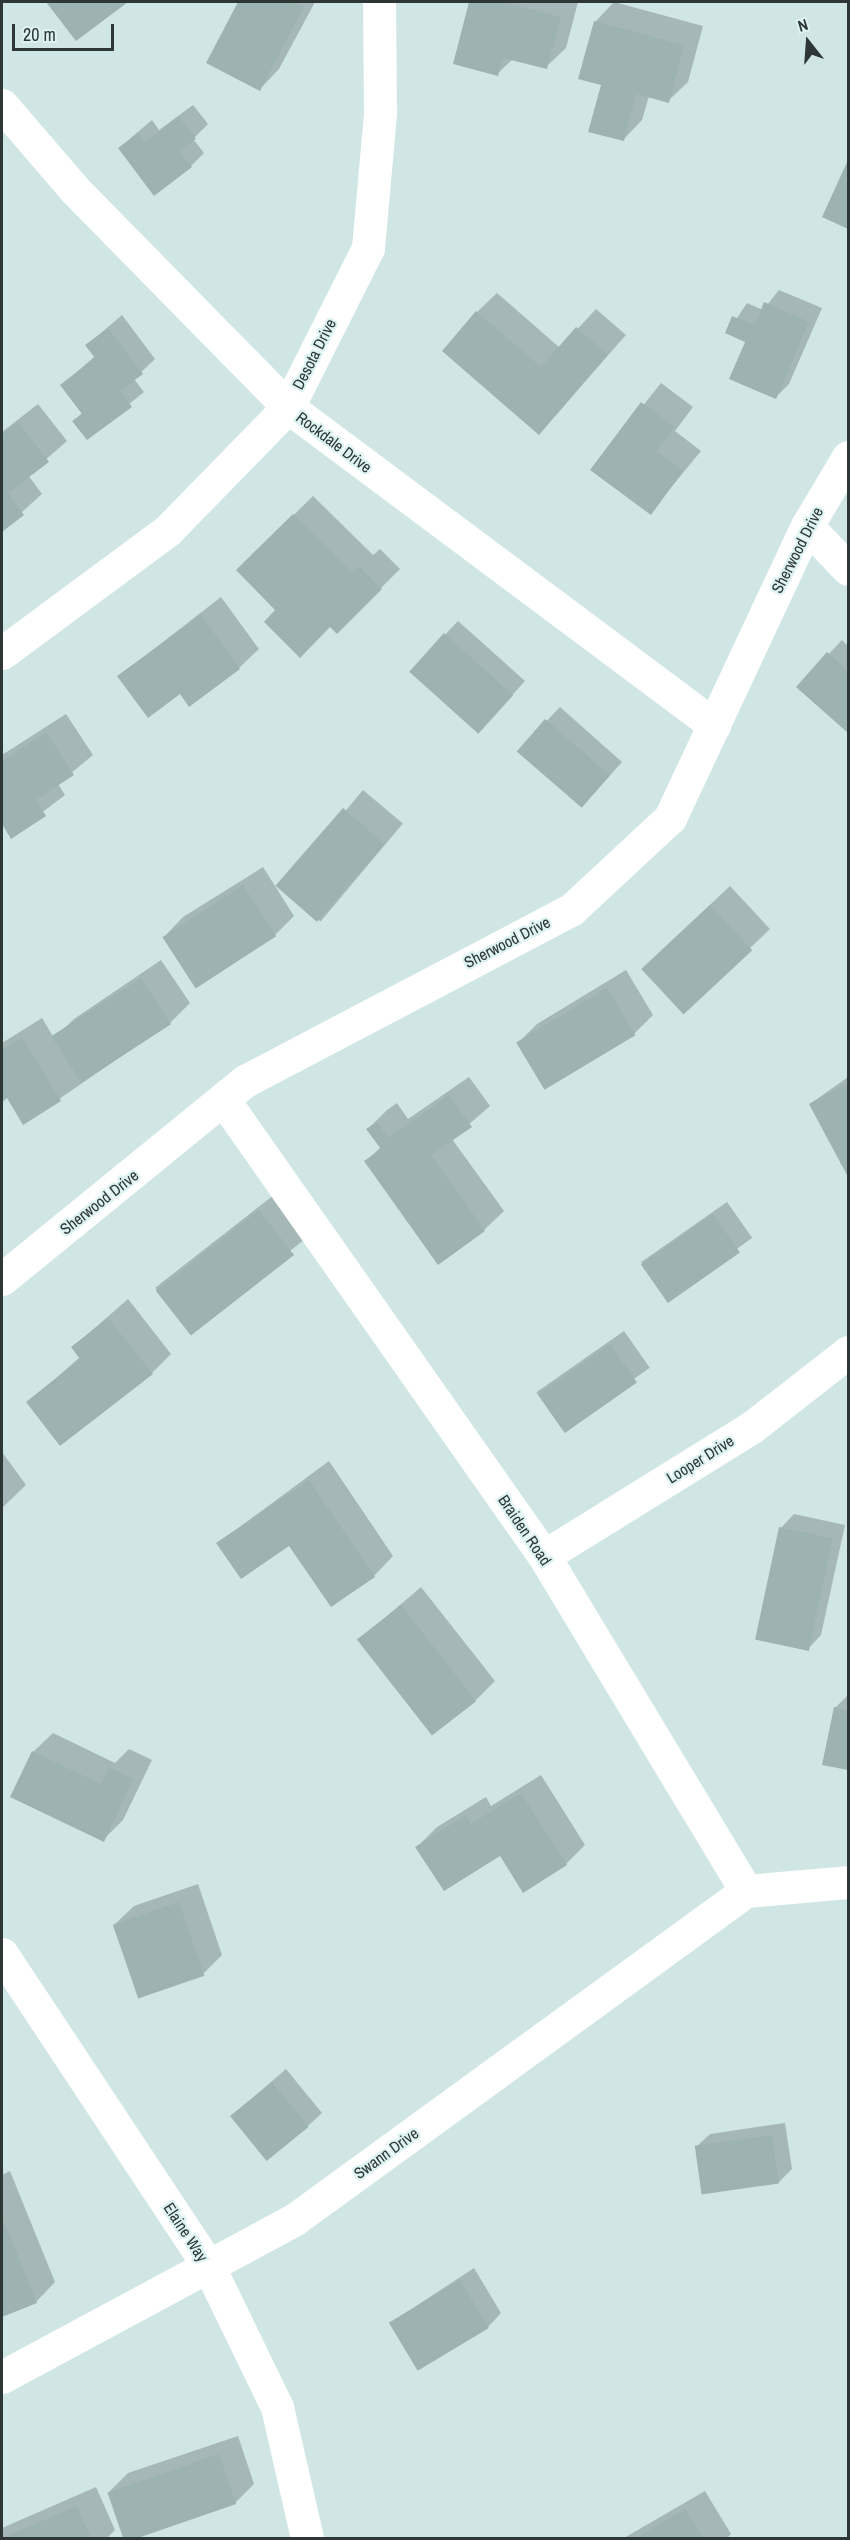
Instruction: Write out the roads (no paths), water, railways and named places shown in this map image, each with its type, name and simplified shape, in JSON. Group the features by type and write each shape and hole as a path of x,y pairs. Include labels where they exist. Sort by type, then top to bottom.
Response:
{"street":[{"name":"Desota Drive","path":"2,653 168,530 288,407 368,248 380,113 379,2"},
{"name":"Rockdale Drive","path":"2,105 75,190 288,407 714,725"},
{"name":"Sherwood Drive","path":"2,1279 245,1081 572,909 670,818 807,526 849,457"},
{"path":"807,526 849,569"},
{"name":"Braiden Road","path":"224,1099 544,1556 746,1891"},
{"name":"Looper Drive","path":"544,1556 752,1427 849,1352"},
{"path":"746,1891 849,1882"},
{"name":"Swann Drive","path":"2,2377 295,2218 746,1891"},
{"name":"Elaine Way","path":"2,1954 208,2265 278,2407 308,2538"}]}
